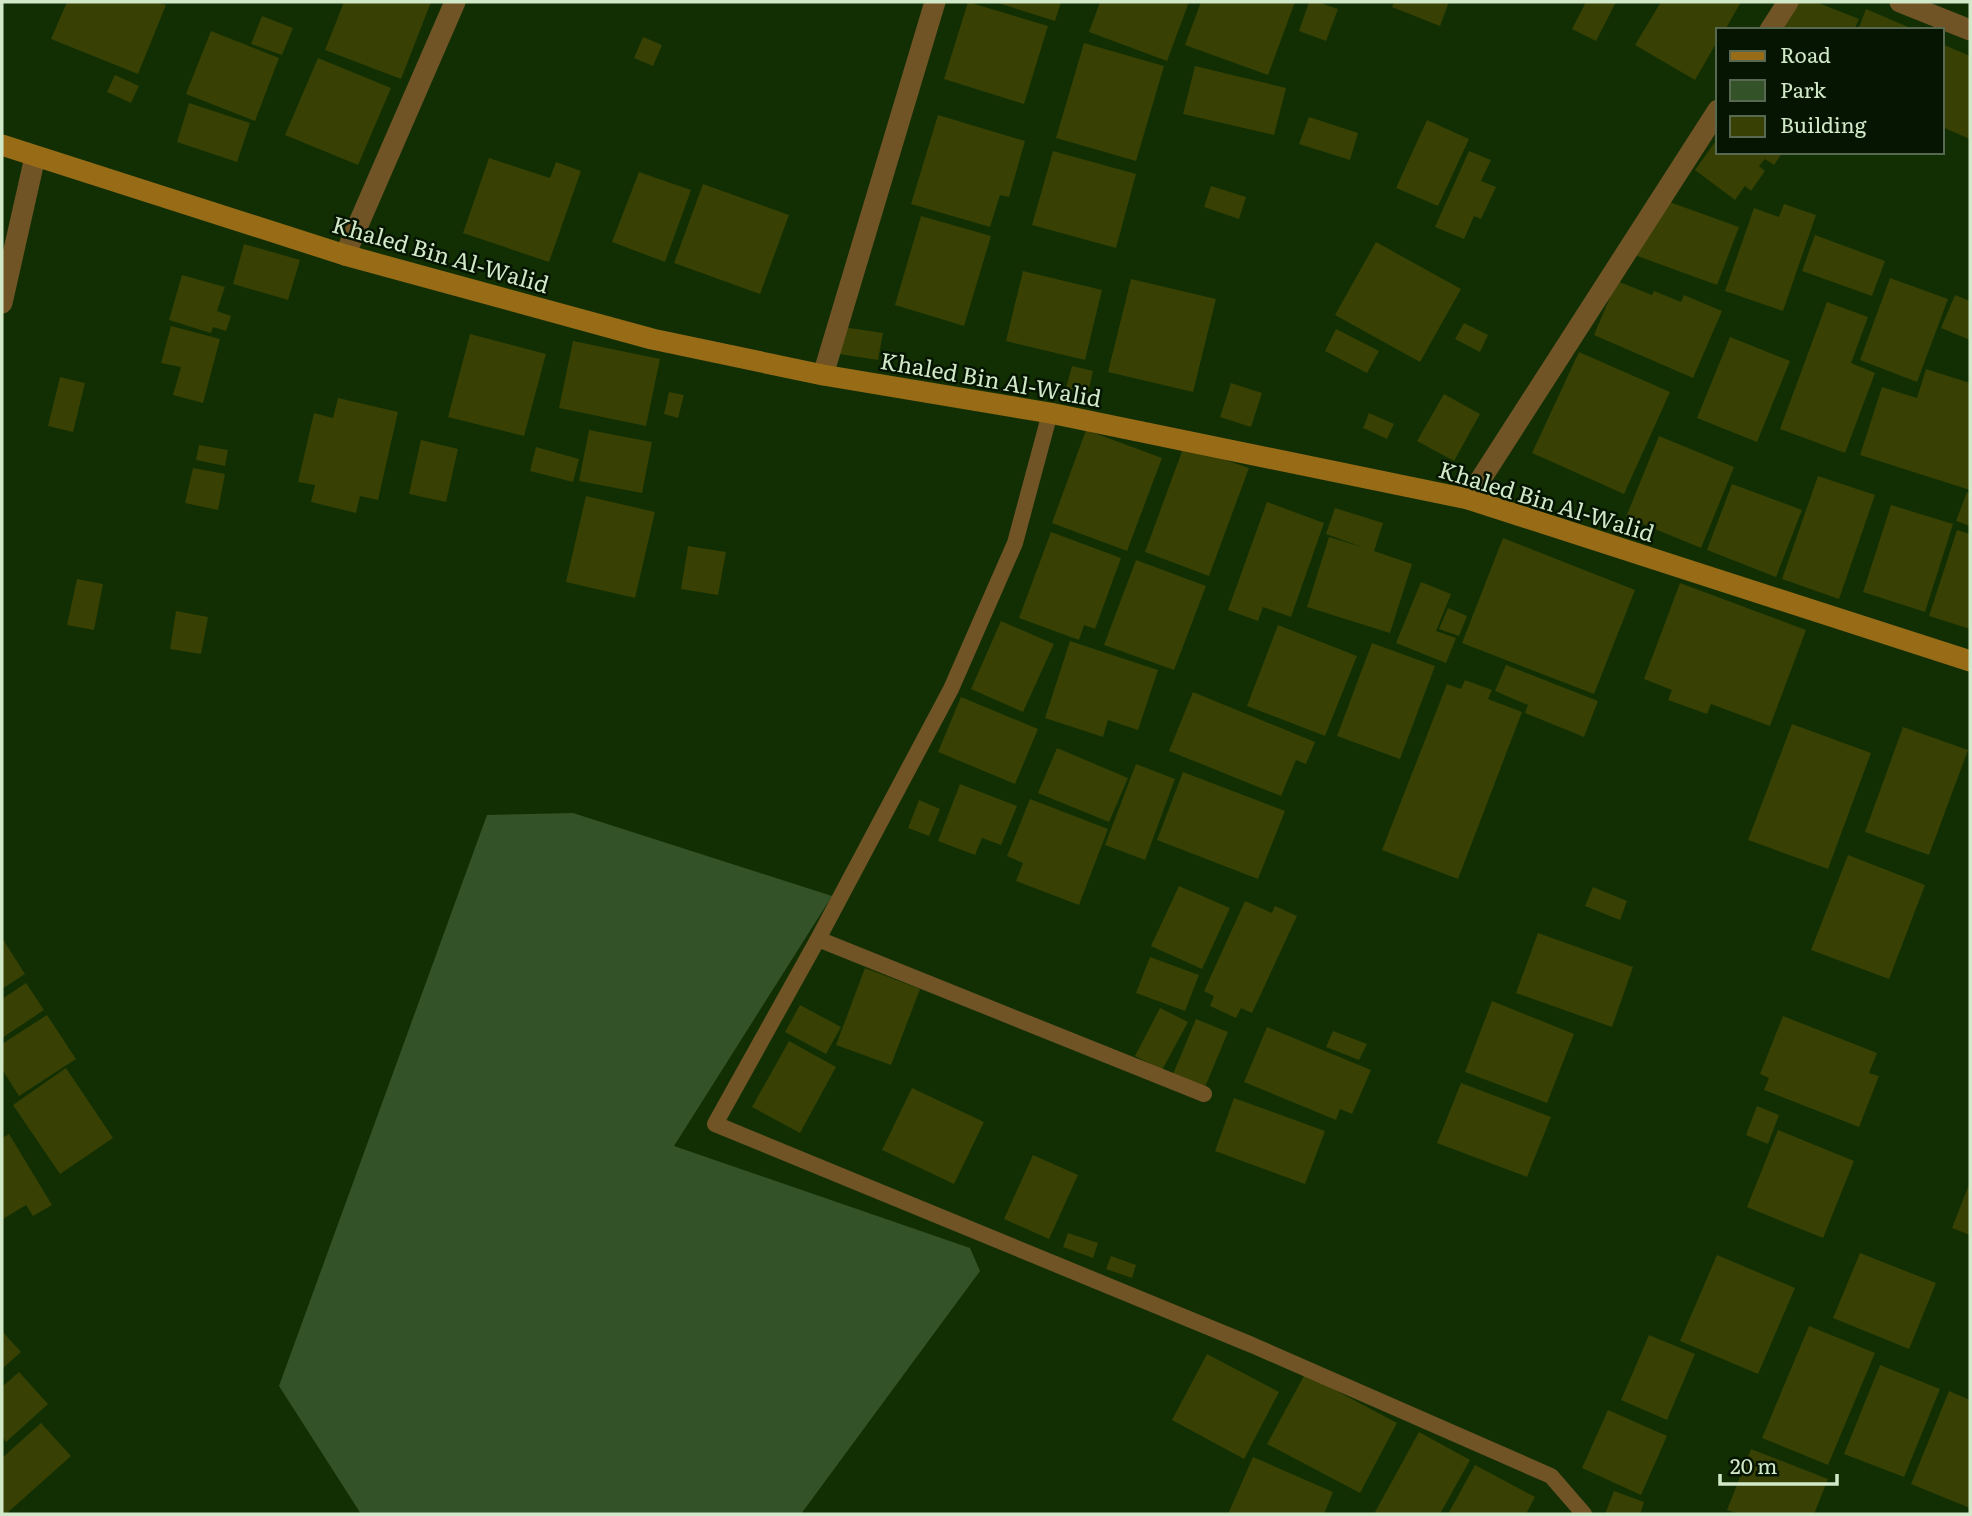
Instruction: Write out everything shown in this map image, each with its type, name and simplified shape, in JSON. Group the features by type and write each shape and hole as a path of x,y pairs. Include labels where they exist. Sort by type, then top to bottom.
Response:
{"street":[{"path":"345,255 455,2"},
{"path":"823,375 935,2"},
{"path":"1771,28 1788,2"},
{"path":"1900,2 1970,30"},
{"path":"1468,499 1716,113"},
{"name":"Khaled Bin Al-Walid","path":"2,145 345,255 652,339 823,375 1050,413 1468,499 1970,661"},
{"path":"2,303 35,157"}],"lane":[{"path":"1050,413 1015,543 957,677 818,939 715,1124 1252,1345 1550,1476 1584,1514"},
{"path":"818,939 1203,1094"}],"green space":[{"path":"573,813 832,896 674,1146 970,1248 980,1271 801,1514 361,1514 279,1386 487,815"}],"building":[{"path":"67,2 157,2 166,5 138,74 51,39"},
{"path":"344,2 431,2 401,79 325,50"},
{"path":"968,2 1048,26 1024,104 944,79"},
{"path":"995,2 1061,2 1055,21"},
{"path":"1100,2 1189,2 1167,61 1089,32"},
{"path":"1201,2 1295,2 1268,75 1185,45"},
{"path":"1309,2 1318,2 1338,9 1326,41 1299,31"},
{"path":"1394,2 1449,2 1440,26 1392,7"},
{"path":"1586,2 1616,2 1596,41 1572,29"},
{"path":"1661,2 1741,2 1726,28 1716,28 1716,43 1695,80 1635,45"},
{"path":"1798,2 1816,2 1859,19 1855,28 1780,28"},
{"path":"1866,9 1910,28 1859,28"},
{"path":"262,16 293,28 282,55 251,44"},
{"path":"211,31 279,58 255,121 186,94"},
{"path":"643,37 662,45 653,66 634,58"},
{"path":"1084,43 1164,66 1136,161 1056,138"},
{"path":"1944,45 1970,56 1970,139 1944,128"},
{"path":"318,58 391,88 358,165 285,135"},
{"path":"1195,66 1286,88 1274,135 1183,114"},
{"path":"115,75 139,86 131,103 107,92"},
{"path":"189,103 250,123 237,162 177,142"},
{"path":"938,115 1025,141 1009,197 1000,195 990,227 911,204"},
{"path":"1309,117 1358,133 1350,160 1299,144"},
{"path":"1427,120 1469,139 1438,206 1396,188"},
{"path":"1716,141 1716,154 1782,154 1774,165 1765,159 1759,166 1765,171 1751,191 1745,186 1735,200 1695,170"},
{"path":"1053,151 1136,174 1116,248 1032,225"},
{"path":"1469,151 1491,160 1481,181 1496,187 1481,219 1474,216 1464,239 1435,227"},
{"path":"489,158 550,178 556,162 581,171 549,262 463,233"},
{"path":"639,172 691,190 665,262 612,242"},
{"path":"703,184 789,215 760,294 674,263"},
{"path":"1211,186 1246,197 1239,219 1204,207"},
{"path":"1664,200 1739,227 1717,285 1629,253"},
{"path":"1784,204 1816,215 1783,311 1725,291 1754,208 1779,217"},
{"path":"921,216 991,236 964,326 895,305"},
{"path":"1815,235 1885,261 1872,296 1802,271"},
{"path":"1376,242 1461,289 1420,362 1335,315"},
{"path":"244,244 300,260 288,300 233,284"},
{"path":"1023,271 1102,290 1085,360 1006,341"},
{"path":"182,275 225,287 217,311 231,316 226,331 213,327 211,333 169,320"},
{"path":"1890,278 1948,299 1917,382 1860,360"},
{"path":"1131,279 1216,299 1193,392 1108,372"},
{"path":"1617,281 1652,295 1654,291 1681,302 1684,295 1722,311 1693,378 1594,335"},
{"path":"1955,295 1970,301 1970,340 1941,328"},
{"path":"1827,302 1868,317 1851,363 1875,373 1845,453 1780,429"},
{"path":"1464,323 1488,335 1480,352 1455,339"},
{"path":"171,326 220,339 203,403 173,395 181,367 161,363"},
{"path":"843,327 883,333 878,360 839,354"},
{"path":"1336,329 1379,351 1367,373 1325,351"},
{"path":"470,334 546,354 524,436 448,417"},
{"path":"1730,337 1790,361 1757,442 1697,418"},
{"path":"573,341 660,359 646,426 559,408"},
{"path":"1579,352 1670,392 1624,494 1532,453"},
{"path":"1072,366 1093,371 1088,393 1066,388"},
{"path":"1926,369 1970,383 1970,490 1860,455 1882,387 1917,398"},
{"path":"60,377 85,383 73,432 48,426"},
{"path":"1231,383 1262,393 1251,427 1220,417"},
{"path":"669,392 684,395 678,418 664,414"},
{"path":"1444,394 1480,414 1454,461 1417,441"},
{"path":"338,398 398,412 378,500 360,496 356,513 311,502 315,485 298,482 314,413 333,418"},
{"path":"1369,413 1394,424 1387,439 1363,428"},
{"path":"589,430 652,442 642,493 579,481"},
{"path":"1086,430 1162,458 1127,551 1052,523"},
{"path":"1659,436 1734,467 1701,548 1626,517"},
{"path":"421,440 458,449 446,502 409,494"},
{"path":"199,445 228,450 225,466 196,460"},
{"path":"1184,446 1249,468 1209,576 1145,552"},
{"path":"536,447 579,459 573,482 530,471"},
{"path":"193,468 225,474 218,510 185,503"},
{"path":"1818,476 1875,495 1839,599 1782,579"},
{"path":"1732,484 1802,510 1776,577 1707,550"},
{"path":"1967,492 1970,493 1970,526 1956,521"},
{"path":"586,496 655,512 635,598 566,582"},
{"path":"1267,502 1324,523 1291,617 1263,607 1258,621 1228,610"},
{"path":"1891,505 1953,524 1925,612 1863,592"},
{"path":"1335,508 1383,523 1374,551 1412,564 1390,633 1307,607 1329,537 1365,548 1326,534"},
{"path":"1957,530 1970,534 1970,629 1929,616"},
{"path":"1051,532 1121,558 1095,629 1084,625 1079,640 1019,618"},
{"path":"1503,538 1635,590 1594,694 1462,643"},
{"path":"688,546 726,552 718,595 681,589"},
{"path":"1136,560 1206,586 1174,670 1104,645"},
{"path":"77,579 103,584 94,630 67,625"},
{"path":"1421,582 1451,594 1436,631 1456,638 1446,663 1396,643"},
{"path":"1680,583 1806,630 1770,726 1711,704 1707,714 1668,700 1672,690 1644,679"},
{"path":"1448,608 1467,616 1459,636 1439,629"},
{"path":"176,611 208,617 201,654 170,649"},
{"path":"1001,621 1054,644 1023,712 971,689"},
{"path":"1278,625 1357,656 1325,736 1247,706"},
{"path":"1070,641 1158,670 1138,730 1108,720 1103,737 1045,718"},
{"path":"1372,643 1435,666 1400,759 1337,736"},
{"path":"1506,665 1598,701 1584,737 1525,713 1528,705 1495,691"},
{"path":"1465,680 1492,690 1488,699 1522,712 1458,879 1382,850 1447,684 1461,689"},
{"path":"1193,692 1315,742 1306,764 1296,760 1281,796 1169,751"},
{"path":"961,697 1038,729 1015,784 938,752"},
{"path":"1792,724 1871,753 1828,869 1748,840"},
{"path":"1903,727 1968,750 1929,855 1865,832"},
{"path":"1057,748 1128,778 1109,822 1038,793"},
{"path":"1136,764 1175,779 1145,860 1105,845"},
{"path":"1183,772 1285,811 1258,879 1157,840"},
{"path":"960,784 1017,806 1001,845 982,838 975,855 938,841"},
{"path":"1030,799 1108,829 1079,905 1016,881 1023,863 1007,856"},
{"path":"919,800 940,809 929,836 908,828"},
{"path":"1848,855 1925,885 1889,979 1811,950"},
{"path":"1179,886 1230,908 1202,969 1151,946"},
{"path":"1593,887 1627,901 1620,920 1585,906"},
{"path":"1245,901 1272,913 1275,906 1297,916 1252,1013 1241,1008 1236,1018 1210,1006 1214,996 1204,991"},
{"path":"1538,933 1633,967 1612,1027 1516,993"},
{"path":"2,938 25,974 2,989"},
{"path":"1150,957 1199,975 1185,1011 1136,993"},
{"path":"865,968 920,989 891,1065 836,1045"},
{"path":"26,983 44,1010 2,1038 2,999"},
{"path":"1492,1001 1574,1034 1547,1103 1465,1072"},
{"path":"800,1005 841,1027 826,1054 785,1032"},
{"path":"1160,1008 1188,1022 1162,1070 1135,1056"},
{"path":"47,1015 76,1059 19,1096 2,1069 2,1044"},
{"path":"1783,1016 1877,1053 1869,1073 1879,1076 1859,1127 1764,1090 1769,1078 1760,1074"},
{"path":"1196,1019 1228,1032 1205,1087 1173,1074"},
{"path":"1267,1027 1371,1070 1352,1114 1340,1109 1336,1120 1244,1082"},
{"path":"1333,1031 1367,1044 1359,1060 1326,1047"},
{"path":"789,1041 836,1067 800,1133 752,1107"},
{"path":"66,1068 113,1138 60,1174 13,1105"},
{"path":"1461,1083 1551,1117 1527,1177 1437,1143"},
{"path":"912,1088 984,1122 954,1184 882,1150"},
{"path":"1234,1098 1325,1131 1305,1184 1215,1151"},
{"path":"1757,1106 1779,1115 1768,1144 1746,1135"},
{"path":"1778,1130 1854,1161 1823,1238 1747,1207"},
{"path":"9,1134 52,1205 33,1216 26,1205 3,1219 2,1217 2,1138"},
{"path":"1033,1155 1078,1175 1049,1239 1004,1219"},
{"path":"1970,1182 1970,1235 1952,1228"},
{"path":"1068,1233 1098,1243 1093,1258 1063,1247"},
{"path":"1860,1253 1936,1283 1909,1349 1833,1318"},
{"path":"1717,1255 1795,1288 1758,1374 1680,1341"},
{"path":"1111,1256 1136,1265 1132,1278 1106,1269"},
{"path":"1809,1326 1875,1353 1828,1465 1762,1438"},
{"path":"2,1331 21,1352 2,1369"},
{"path":"1649,1335 1695,1354 1667,1420 1621,1400"},
{"path":"1207,1354 1279,1392 1244,1459 1172,1420"},
{"path":"1880,1365 1940,1389 1904,1477 1844,1454"},
{"path":"19,1372 48,1404 6,1442 2,1436 2,1387"},
{"path":"1305,1374 1397,1423 1360,1493 1267,1444"},
{"path":"1949,1391 1970,1400 1970,1508 1911,1484"},
{"path":"1608,1410 1667,1436 1641,1495 1582,1468"},
{"path":"41,1423 71,1456 6,1514 2,1514 2,1458"},
{"path":"1419,1432 1470,1460 1440,1514 1374,1514"},
{"path":"1751,1449 1828,1479 1814,1514 1739,1514 1727,1510"},
{"path":"1253,1457 1333,1492 1324,1514 1228,1514"},
{"path":"1475,1465 1535,1497 1526,1514 1448,1514"},
{"path":"1614,1491 1644,1502 1640,1514 1605,1514"}]}
